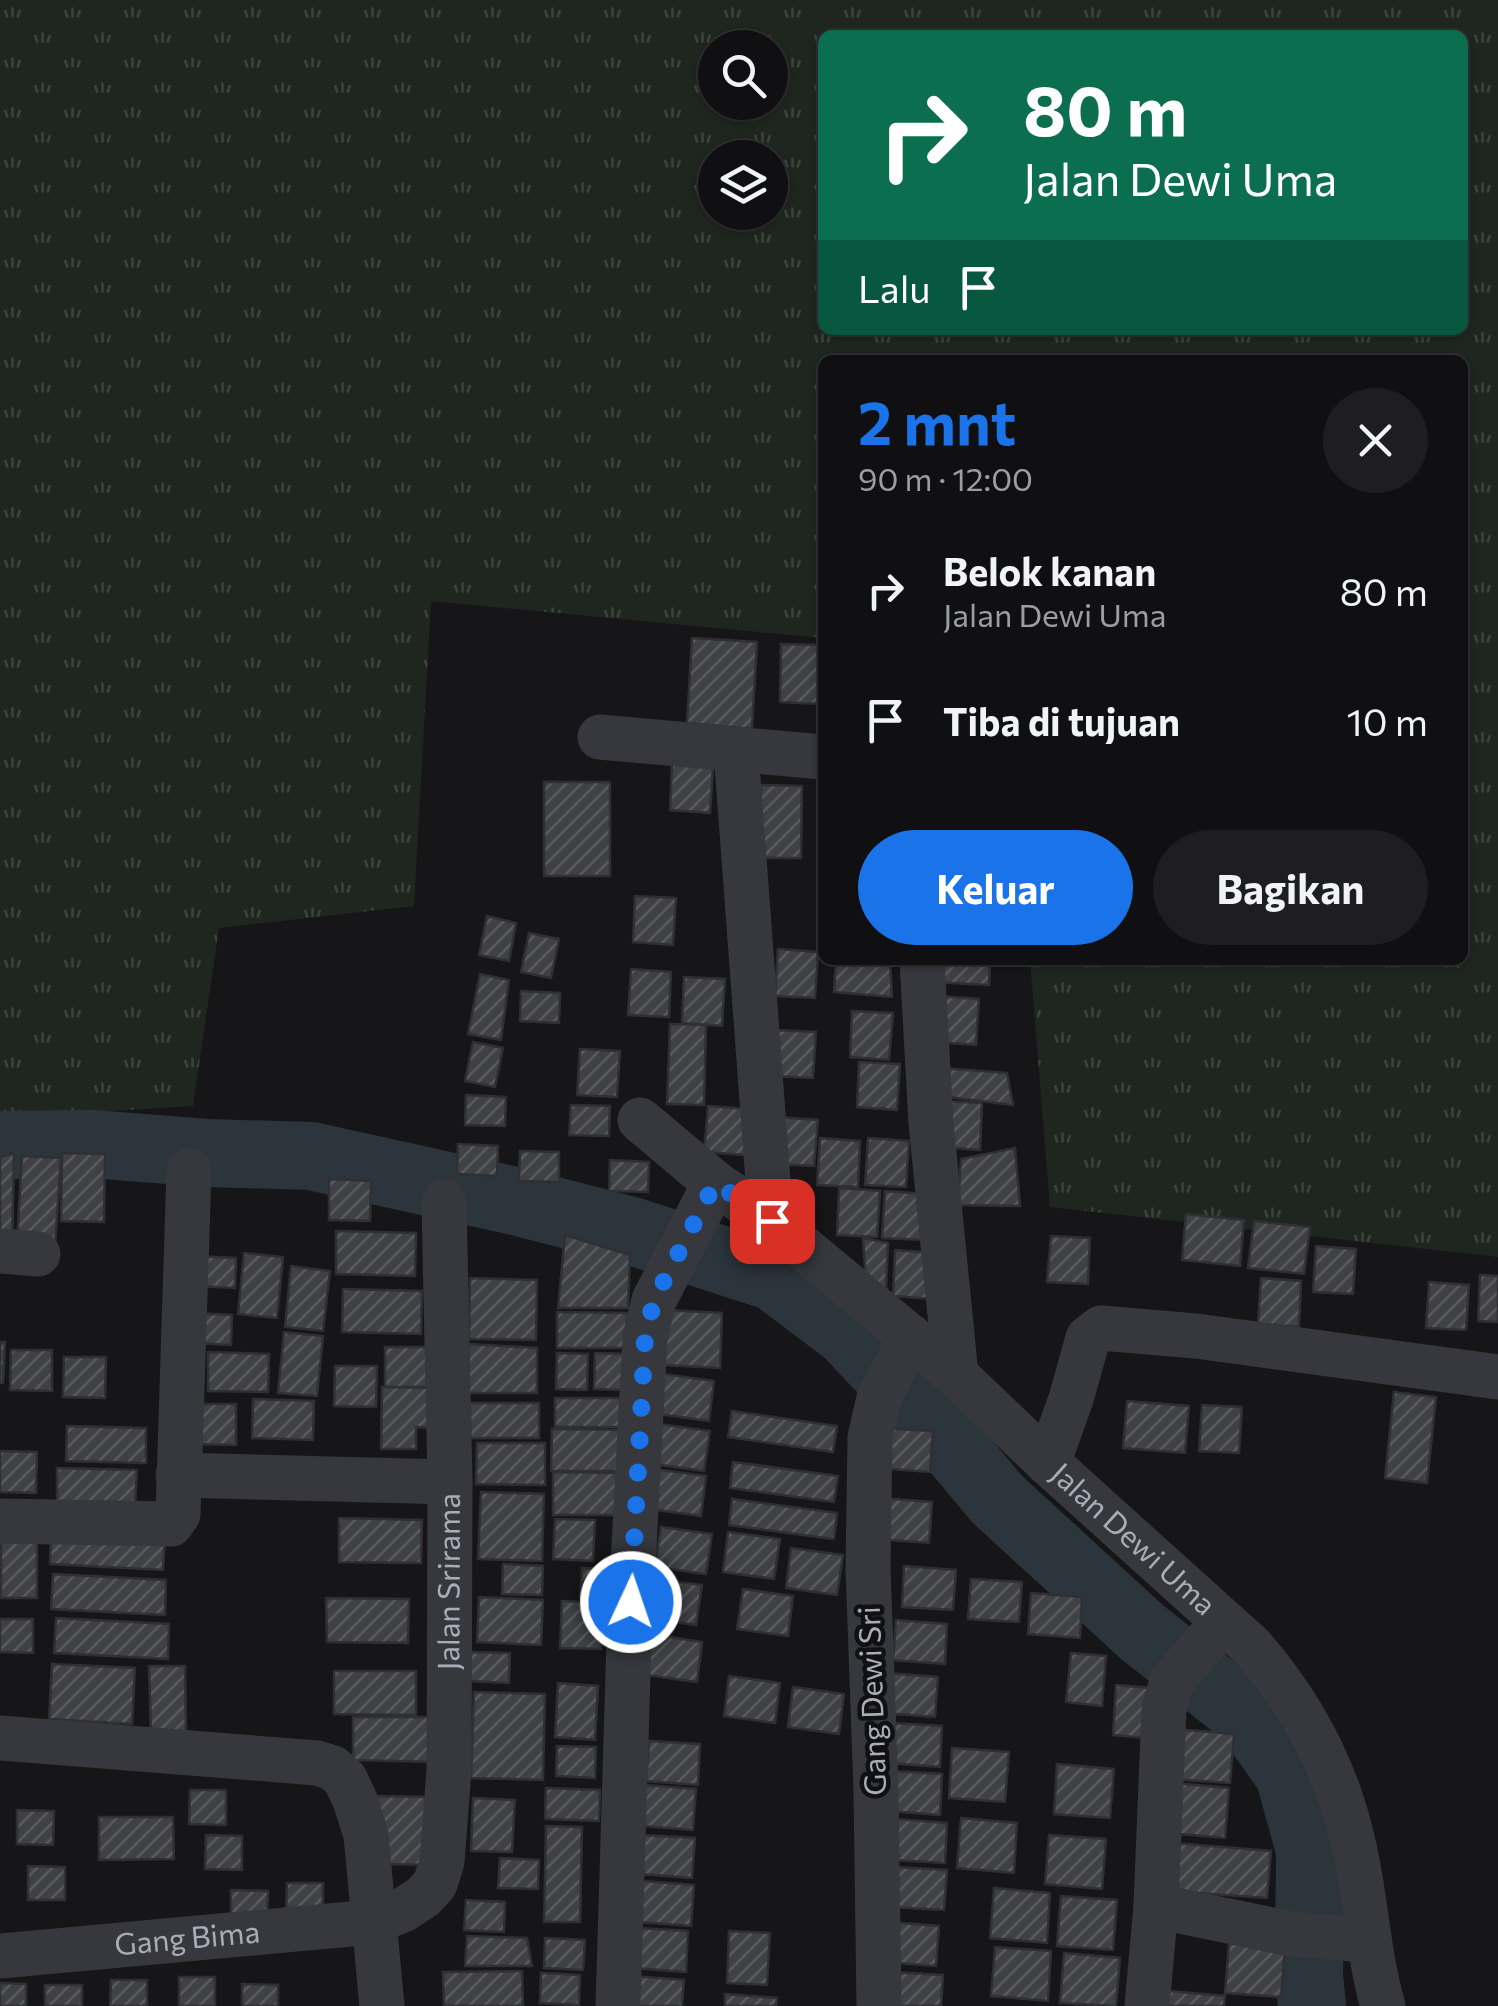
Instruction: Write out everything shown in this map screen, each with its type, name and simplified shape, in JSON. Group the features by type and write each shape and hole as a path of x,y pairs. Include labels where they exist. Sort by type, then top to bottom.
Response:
{"street":[{"path":"600,736 818,756"},
{"path":"736,751 772,1221"},
{"path":"922,965 932,1140 956,1375"},
{"name":"Jalan Dewi Uma","path":"640,1120 706,1200 772,1221 896,1365 956,1375 1048,1464 1198,1650 1252,1647 1272,1670 1316,1740 1337,1788 1353,1840 1330,1938 1384,2006"},
{"path":"0,1520 171,1524 178,1514 190,1171"},
{"path":"618,2006 628,1641 645,1338 654,1300 706,1200"},
{"name":"Jalan Srirama","path":"372,1922 424,1897 435,1884 442,1862 449,1770 450,1482 444,1202"},
{"path":"1048,1464 1088,1338 1101,1328 1196,1336 1498,1377"},
{"name":"Gang Dewi Sri","path":"879,2006 868,1568 870,1437 896,1365"},
{"path":"178,1475 450,1482"},
{"path":"1147,2006 1156,1906 1164,1709 1198,1650"},
{"path":"0,1738 316,1763 333,1768 356,1800 366,1835 382,2006"},
{"path":"1156,1906 1330,1938"},
{"name":"Gang Bima","path":"0,1956 372,1922"}],"green space":[{"path":"0,0 1498,0 1498,1257 1050,1207 1030,965 1468,965 1468,355 818,355 818,638 431,601 414,906 219,928 193,1106 0,1118"}],"building":[{"path":"692,638 757,642 752,729 687,723"},
{"path":"781,644 818,645 818,704 780,702"},
{"path":"672,764 713,767 710,813 670,810"},
{"path":"544,782 610,782 610,876 544,876"},
{"path":"761,785 802,786 801,858 760,858"},
{"path":"635,896 676,898 673,945 633,942"},
{"path":"487,916 516,923 509,961 479,955"},
{"path":"529,933 559,939 551,978 521,972"},
{"path":"778,949 818,952 815,998 775,996"},
{"path":"836,965 890,965 892,997 834,992"},
{"path":"930,965 990,965 989,985 932,982"},
{"path":"631,969 671,972 669,1017 628,1015"},
{"path":"480,974 509,980 501,1040 468,1034"},
{"path":"684,977 725,979 722,1026 682,1023"},
{"path":"521,991 560,993 559,1023 520,1021"},
{"path":"939,996 979,999 976,1045 936,1042"},
{"path":"852,1011 893,1013 889,1060 850,1057"},
{"path":"670,1024 706,1025 704,1105 667,1104"},
{"path":"775,1030 816,1032 813,1078 772,1076"},
{"path":"473,1042 503,1048 495,1087 465,1081"},
{"path":"580,1049 620,1051 617,1097 577,1095"},
{"path":"859,1062 900,1064 897,1110 857,1107"},
{"path":"941,1068 1007,1073 1013,1105 941,1096"},
{"path":"466,1095 506,1097 505,1126 465,1125"},
{"path":"942,1101 982,1103 980,1150 939,1147"},
{"path":"571,1105 610,1106 609,1136 569,1135"},
{"path":"708,1106 748,1109 745,1155 704,1152"},
{"path":"777,1117 818,1120 814,1166 774,1164"},
{"path":"820,1138 860,1141 858,1187 817,1185"},
{"path":"868,1138 909,1141 906,1187 865,1185"},
{"path":"458,1144 498,1146 497,1176 457,1174"},
{"path":"1015,1148 1020,1206 958,1205 961,1159"},
{"path":"520,1151 559,1152 559,1182 519,1181"},
{"path":"14,1153 12,1246 0,1243 0,1157"},
{"path":"62,1153 105,1154 104,1222 61,1221"},
{"path":"22,1156 61,1158 55,1245 17,1242"},
{"path":"610,1160 649,1162 648,1192 609,1191"},
{"path":"329,1179 371,1181 370,1221 329,1220"},
{"path":"839,1188 880,1191 877,1237 837,1235"},
{"path":"885,1191 925,1194 923,1240 882,1238"},
{"path":"1186,1214 1244,1220 1240,1266 1182,1260"},
{"path":"1254,1221 1310,1227 1304,1274 1248,1268"},
{"path":"336,1231 416,1233 415,1276 336,1274"},
{"path":"565,1235 630,1255 628,1308 558,1308"},
{"path":"1051,1236 1090,1238 1088,1284 1047,1282"},
{"path":"863,1238 888,1243 886,1289 866,1283"},
{"path":"1316,1246 1356,1249 1353,1294 1313,1292"},
{"path":"895,1250 936,1253 933,1299 893,1296"},
{"path":"244,1253 283,1257 277,1318 238,1314"},
{"path":"197,1256 236,1258 235,1288 195,1286"},
{"path":"291,1266 330,1271 323,1331 285,1327"},
{"path":"1480,1275 1498,1276 1498,1322 1478,1321"},
{"path":"470,1278 537,1280 536,1340 469,1339"},
{"path":"1261,1278 1301,1281 1299,1327 1258,1324"},
{"path":"1429,1282 1469,1285 1466,1330 1426,1328"},
{"path":"343,1289 422,1291 421,1334 342,1332"},
{"path":"665,1310 722,1313 720,1368 663,1365"},
{"path":"557,1312 627,1313 626,1348 557,1348"},
{"path":"193,1313 232,1315 231,1345 191,1343"},
{"path":"284,1332 323,1336 317,1396 278,1393"},
{"path":"0,1342 5,1342 3,1383 0,1383"},
{"path":"469,1344 537,1348 537,1393 468,1393"},
{"path":"385,1347 438,1347 439,1387 385,1387"},
{"path":"11,1350 52,1350 52,1391 10,1390"},
{"path":"208,1352 269,1354 268,1392 208,1391"},
{"path":"557,1353 588,1354 587,1390 556,1389"},
{"path":"595,1353 627,1354 626,1390 594,1389"},
{"path":"64,1357 106,1357 105,1398 63,1397"},
{"path":"335,1366 377,1366 376,1407 334,1406"},
{"path":"663,1374 714,1381 709,1421 658,1414"},
{"path":"382,1387 436,1388 436,1428 416,1427 416,1449 381,1449"},
{"path":"1394,1392 1436,1397 1427,1483 1385,1478"},
{"path":"555,1398 620,1398 620,1427 555,1427"},
{"path":"253,1399 314,1401 313,1440 252,1438"},
{"path":"1127,1401 1189,1406 1185,1453 1123,1448"},
{"path":"470,1403 539,1403 539,1438 470,1438"},
{"path":"195,1404 236,1404 236,1445 194,1444"},
{"path":"1202,1405 1242,1407 1239,1453 1199,1451"},
{"path":"732,1411 837,1426 833,1452 728,1437"},
{"path":"659,1424 710,1431 704,1471 653,1464"},
{"path":"67,1426 146,1428 146,1463 66,1461"},
{"path":"881,1428 933,1431 930,1472 878,1468"},
{"path":"552,1429 619,1430 619,1471 551,1471"},
{"path":"477,1443 545,1443 545,1485 476,1484"},
{"path":"0,1451 37,1452 36,1493 0,1492"},
{"path":"733,1462 838,1476 834,1502 730,1488"},
{"path":"57,1468 137,1470 135,1505 57,1503"},
{"path":"655,1469 706,1476 701,1516 650,1509"},
{"path":"553,1472 621,1473 621,1515 553,1515"},
{"path":"481,1492 544,1494 542,1561 478,1559"},
{"path":"880,1498 932,1502 929,1543 878,1539"},
{"path":"732,1499 837,1513 834,1539 729,1525"},
{"path":"339,1518 422,1520 421,1563 339,1562"},
{"path":"555,1519 595,1520 593,1561 553,1559"},
{"path":"661,1527 712,1534 706,1574 655,1567"},
{"path":"51,1529 165,1535 163,1570 50,1564"},
{"path":"1,1531 37,1531 37,1598 1,1598"},
{"path":"728,1532 780,1539 774,1579 723,1572"},
{"path":"791,1548 843,1555 837,1595 786,1588"},
{"path":"503,1564 543,1566 542,1595 502,1594"},
{"path":"904,1566 956,1570 953,1610 902,1607"},
{"path":"582,1568 621,1569 620,1599 580,1598"},
{"path":"53,1574 166,1580 165,1615 51,1609"},
{"path":"650,1578 702,1585 696,1625 645,1618"},
{"path":"971,1579 1022,1582 1019,1622 968,1619"},
{"path":"743,1589 793,1596 788,1636 737,1629"},
{"path":"1031,1593 1082,1597 1080,1638 1028,1634"},
{"path":"479,1597 543,1600 541,1645 477,1642"},
{"path":"326,1598 409,1599 408,1643 327,1642"},
{"path":"562,1601 602,1603 601,1649 560,1648"},
{"path":"56,1618 169,1624 168,1659 54,1653"},
{"path":"0,1619 33,1619 33,1653 0,1652"},
{"path":"896,1620 947,1624 945,1664 893,1660"},
{"path":"651,1634 702,1642 697,1682 646,1675"},
{"path":"470,1652 510,1653 509,1683 469,1681"},
{"path":"1071,1653 1106,1656 1102,1706 1066,1702"},
{"path":"52,1664 135,1668 132,1724 49,1719"},
{"path":"149,1666 185,1666 186,1733 151,1734"},
{"path":"334,1671 416,1671 416,1715 334,1714"},
{"path":"886,1673 938,1677 935,1717 884,1713"},
{"path":"729,1676 780,1683 775,1723 724,1716"},
{"path":"558,1683 598,1686 595,1740 555,1737"},
{"path":"1116,1685 1152,1688 1147,1738 1113,1735"},
{"path":"793,1687 844,1694 839,1734 788,1727"},
{"path":"474,1692 545,1694 543,1780 471,1778"},
{"path":"353,1717 435,1717 435,1762 353,1760"},
{"path":"891,1723 942,1726 940,1767 889,1763"},
{"path":"1177,1729 1234,1734 1230,1783 1174,1779"},
{"path":"649,1741 700,1744 698,1785 646,1781"},
{"path":"557,1746 596,1747 595,1778 556,1776"},
{"path":"952,1748 1009,1752 1005,1802 949,1798"},
{"path":"1057,1764 1114,1769 1110,1818 1054,1814"},
{"path":"891,1771 942,1774 940,1815 888,1811"},
{"path":"1173,1783 1229,1788 1225,1838 1169,1833"},
{"path":"645,1785 696,1789 693,1830 642,1826"},
{"path":"546,1788 600,1790 599,1821 545,1819"},
{"path":"190,1790 226,1790 226,1825 189,1824"},
{"path":"377,1796 436,1797 435,1865 377,1864"},
{"path":"473,1798 515,1800 512,1852 471,1851"},
{"path":"17,1810 54,1811 53,1845 17,1844"},
{"path":"99,1817 173,1817 174,1859 99,1860"},
{"path":"961,1818 1017,1823 1014,1873 957,1868"},
{"path":"896,1819 947,1823 945,1863 893,1860"},
{"path":"546,1826 582,1827 580,1922 544,1922"},
{"path":"206,1835 242,1836 242,1870 205,1869"},
{"path":"643,1835 695,1838 692,1878 640,1874"},
{"path":"1049,1835 1106,1839 1102,1889 1045,1884"},
{"path":"1174,1843 1271,1851 1267,1898 1170,1891"},
{"path":"500,1858 539,1860 538,1889 498,1888"},
{"path":"28,1866 65,1867 65,1900 28,1900"},
{"path":"895,1867 947,1870 944,1910 892,1907"},
{"path":"643,1881 694,1885 691,1926 640,1922"},
{"path":"287,1883 323,1883 323,1917 286,1917"},
{"path":"994,1888 1050,1893 1047,1943 990,1938"},
{"path":"231,1890 268,1891 267,1925 231,1924"},
{"path":"1061,1896 1117,1900 1113,1950 1057,1946"},
{"path":"466,1900 505,1902 504,1932 464,1930"},
{"path":"888,1922 939,1926 936,1966 885,1962"},
{"path":"637,1928 688,1931 686,1972 634,1968"},
{"path":"729,1931 770,1933 767,1985 727,1983"},
{"path":"467,1936 527,1938 532,1966 465,1966"},
{"path":"545,1938 585,1940 583,1970 544,1968"},
{"path":"1229,1943 1285,1948 1281,1997 1225,1993"},
{"path":"995,1947 1051,1951 1048,2001 991,1996"},
{"path":"1064,1953 1120,1958 1116,2006 1060,2003"},
{"path":"522,1971 523,2006 444,2006 443,1972"},
{"path":"891,1972 943,1975 941,2006 889,2006"},
{"path":"541,1973 580,1975 579,2005 540,2003"},
{"path":"633,1976 684,1980 682,2006 630,2006"},
{"path":"179,1977 215,1977 215,2006 179,2006"},
{"path":"111,1980 147,1980 147,2006 110,2006"},
{"path":"0,1983 26,1984 26,2006 0,2006"},
{"path":"242,1984 278,1985 278,2006 242,2006"},
{"path":"45,1985 82,1985 82,2006 45,2006"},
{"path":"1169,1991 1225,1996 1224,2006 1168,2006"},
{"path":"725,1994 777,1998 776,2006 725,2006"}],"waterway":[{"path":"0,1145 92,1144 311,1156 635,1232 774,1277 847,1332 941,1432 997,1499 1142,1632 1248,1716 1289,1774 1310,1850 1312,2006"}],"route":[{"path":"631,1602 645,1338 654,1300 715,1183 772,1221"}]}
